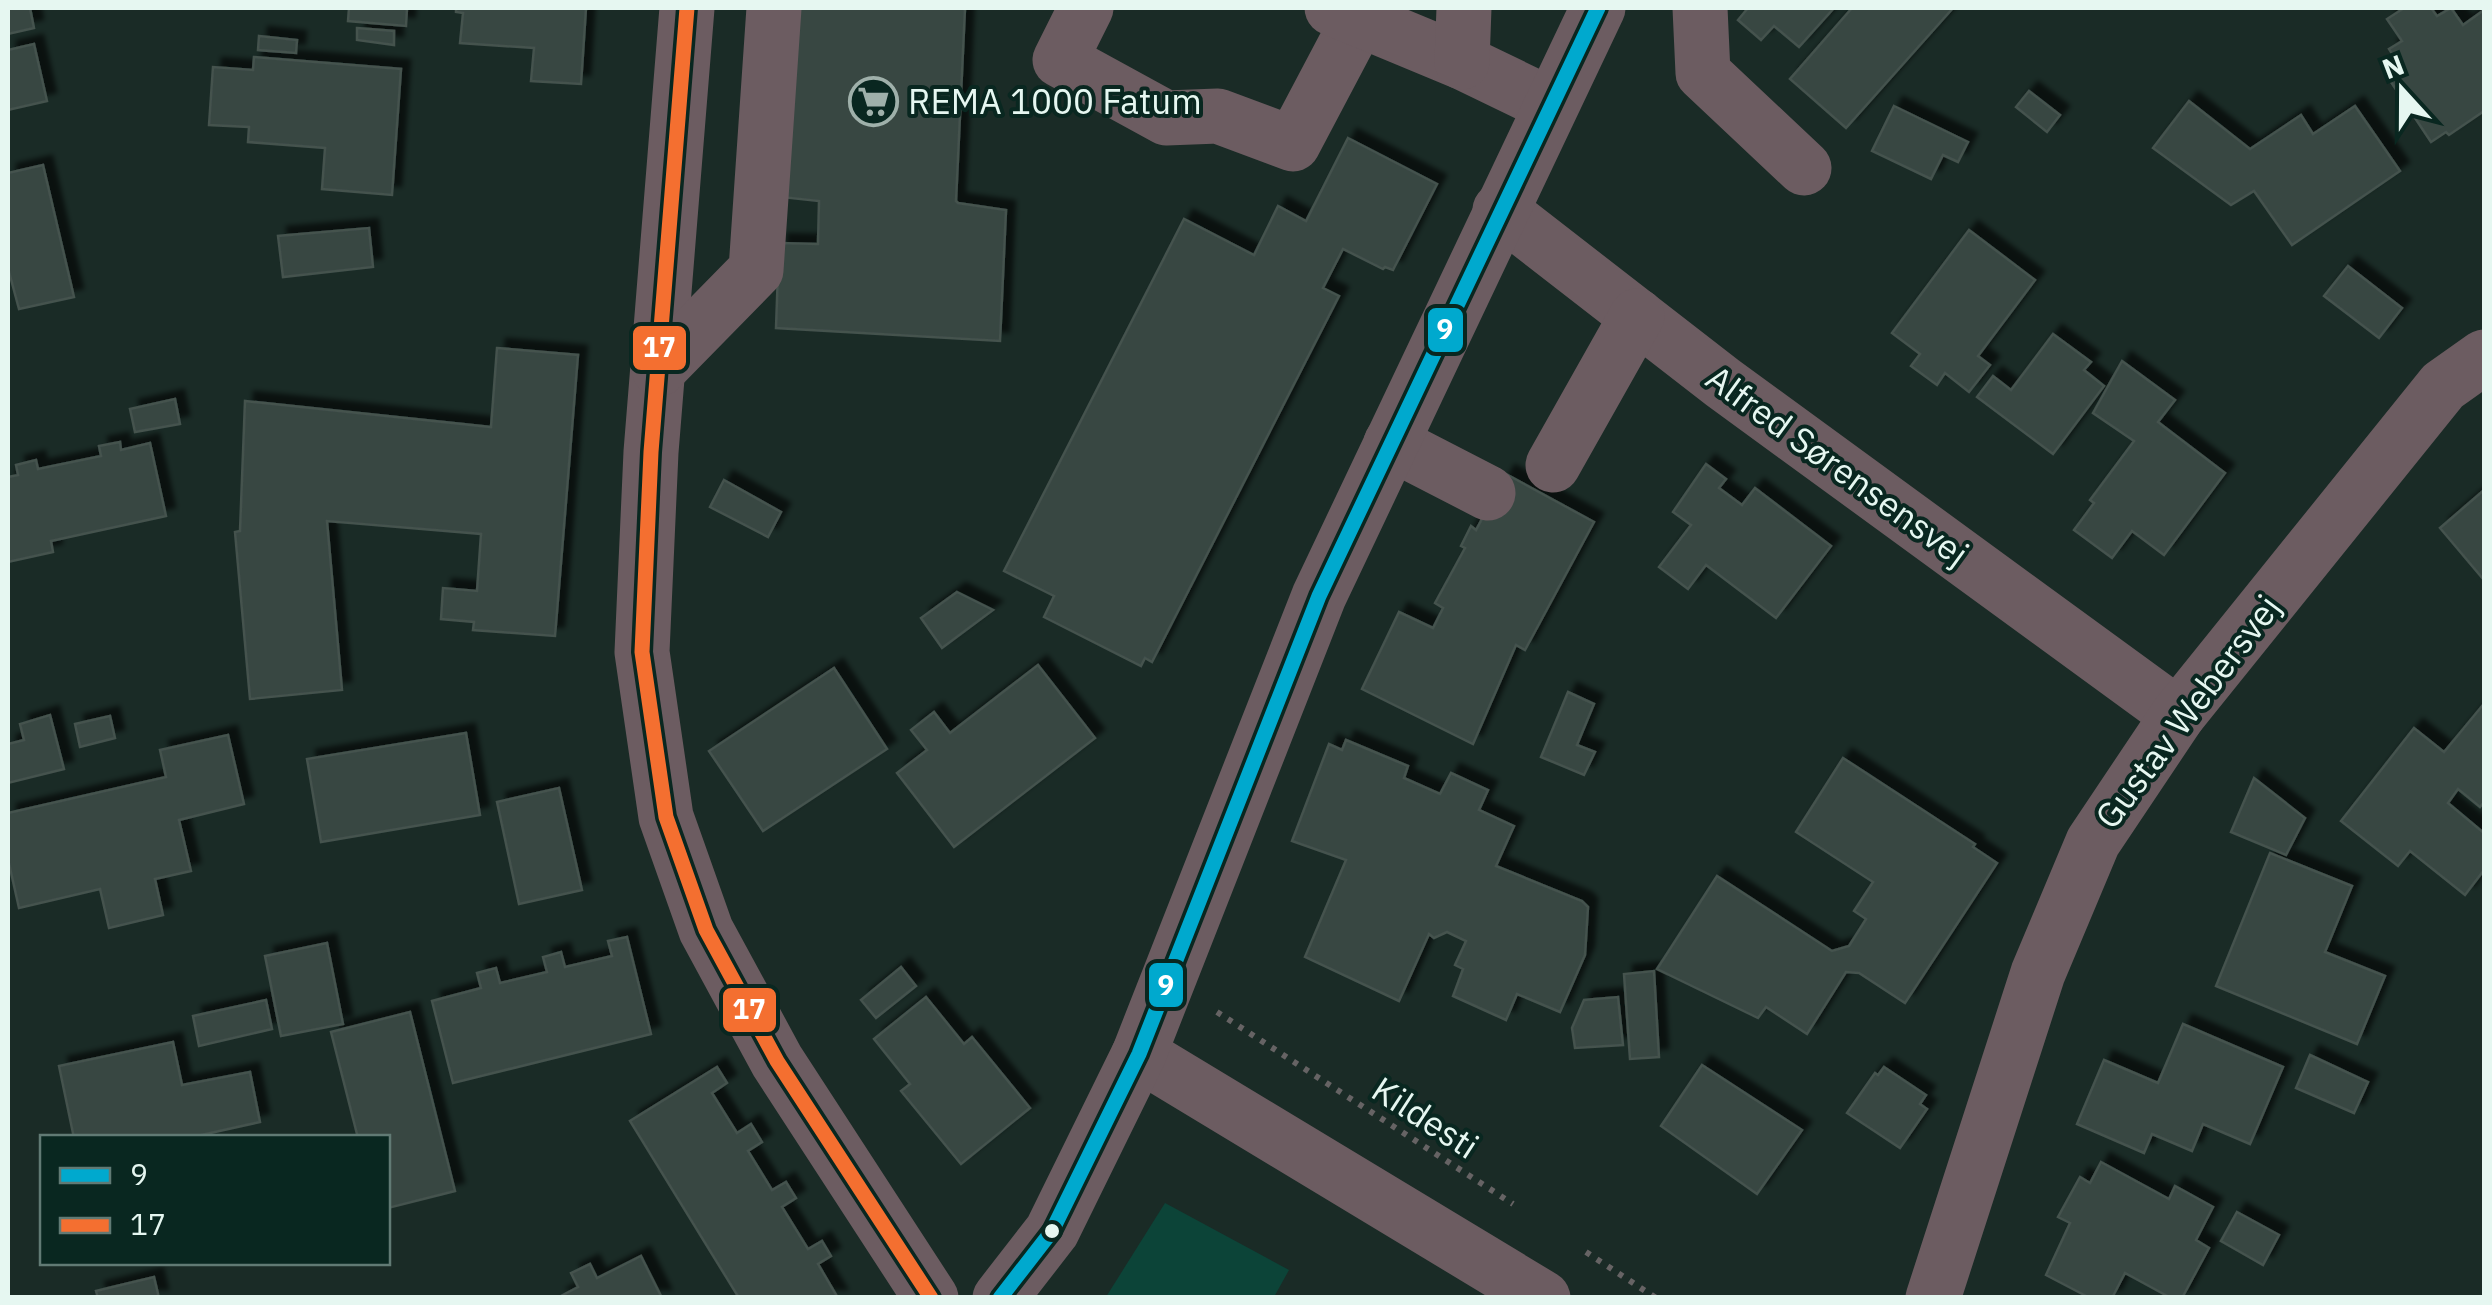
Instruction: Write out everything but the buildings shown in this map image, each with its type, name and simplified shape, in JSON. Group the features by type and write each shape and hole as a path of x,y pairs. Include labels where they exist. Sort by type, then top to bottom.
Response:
{"street":[{"path":"688,8 659,369 642,652 666,818 706,930 776,1061 932,1298"},
{"path":"659,369 756,270 774,8"},
{"path":"1086,8 1060,60 1166,118 1218,116 1292,144 1345,14 1462,62 1549,104"},
{"path":"1462,62 1464,8"},
{"path":"1000,1298 1052,1231 1139,1054 1319,596 1549,104 1598,8"},
{"path":"1700,8 1704,73 1804,168"},
{"name":"Alfred Sørensensvej","path":"1500,210 1738,394 2178,716"},
{"path":"1553,465 1637,316"},
{"name":"Gustav Webersvej","path":"1933,1298 2038,973 2092,842 2178,716 2443,386 2484,357"},
{"path":"1390,444 1488,493"},
{"path":"1139,1054 1542,1298"}],"path":[{"name":"Kildesti","path":"1167,980 1526,1213"},
{"path":"1575,1244 1656,1298"}],"green space":[{"path":"1165,1203 1289,1270 1274,1297 1106,1297"}],"transit line":[{"name":"17","path":"687,8 651,452 642,652 666,817 706,930 777,1061 931,1298"},
{"name":"9","path":"1000,1298 1052,1231 1139,1054 1319,596 1598,8"}],"place":[{"name":"REMA 1000 Fatum","path":"873,102"}]}
